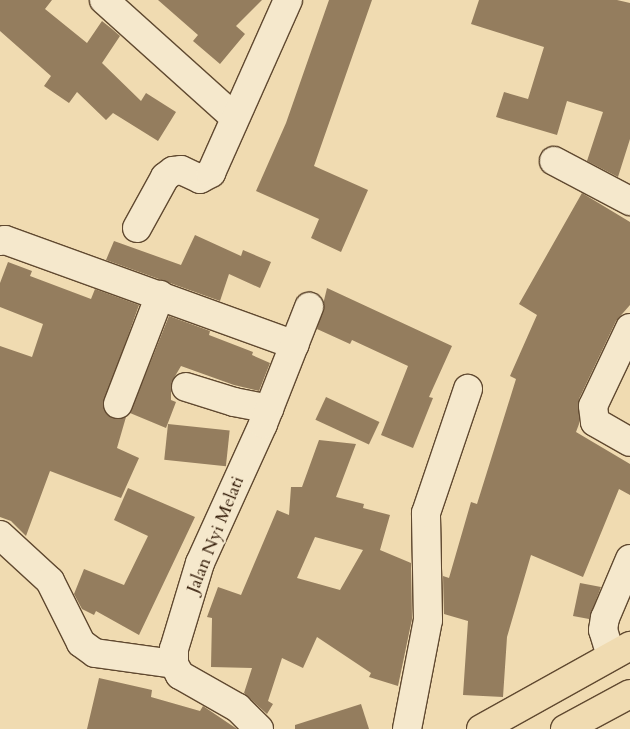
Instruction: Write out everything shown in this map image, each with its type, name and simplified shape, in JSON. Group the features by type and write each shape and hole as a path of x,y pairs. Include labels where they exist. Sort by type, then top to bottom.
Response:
{"main road":[{"path":"481,729 621,651"},
{"path":"571,727 630,694"}],"street":[{"path":"104,0 234,117"},
{"path":"138,228 165,177 173,170 181,170 200,179 211,173 234,117 288,0"},
{"path":"554,161 630,201"},
{"path":"0,241 5,240 295,345"},
{"path":"118,404 160,296"},
{"name":"Jalan Nyi Melati","path":"174,664 174,649 200,563 269,409 309,307"},
{"path":"630,328 593,406 595,422 630,442"},
{"path":"186,387 234,402 269,409"},
{"path":"407,729 428,620 426,513 468,389"},
{"path":"0,536 50,581 81,643 95,653 174,664 180,675 238,708 259,729"},
{"path":"621,651 603,630 605,618 630,559"}],"building":[{"path":"0,0 52,0 45,9 87,43 102,21 120,36 102,63 141,101 146,93 176,112 158,141 113,113 106,120 77,92 69,103 44,86 51,76 0,31"},
{"path":"158,0 262,0 236,26 245,34 220,64 193,41 198,35"},
{"path":"329,0 372,0 314,166 368,190 341,252 311,238 319,219 256,191 286,123"},
{"path":"479,0 617,0 630,3 630,139 618,177 587,161 603,112 567,101 557,135 496,117 504,92 528,99 544,47 471,24"},
{"path":"582,193 630,222 630,305 616,321 579,399 579,424 576,432 630,464 630,495 619,489 583,577 531,555 507,637 503,697 463,695 468,621 444,614 443,576 449,578 471,502 477,504 516,379 510,376 537,315 519,304"},
{"path":"195,235 241,256 243,250 271,262 260,288 229,274 220,301 106,260 114,241 181,265"},
{"path":"8,262 32,271 30,276 91,299 95,289 139,305 103,406 112,418 126,417 117,448 139,458 121,498 50,471 26,536 11,521 0,517 0,346 32,357 43,324 0,307 0,283"},
{"path":"327,288 452,346 429,397 433,398 413,448 381,435 408,366 352,340 350,344 317,329"},
{"path":"169,316 210,331 209,335 253,352 252,355 270,363 259,391 234,385 181,366 171,383 171,400 176,402 166,428 130,413"},
{"path":"326,397 379,422 369,445 315,420"},
{"path":"168,424 230,430 226,466 164,460"},
{"path":"319,440 356,444 336,497 364,504 363,508 390,515 380,550 411,563 412,619 398,686 369,677 371,673 317,637 303,668 282,658 268,701 273,704 267,714 244,693 252,668 211,667 212,618 207,617 218,587 241,595 277,510 289,515 291,487 302,487","holes":["315,537 363,550 340,590 297,578"]},
{"path":"128,488 195,517 139,635 96,611 94,615 82,609 74,594 84,569 124,585 148,536 114,520"},
{"path":"580,583 601,587 589,619 573,616"},
{"path":"99,678 152,690 151,697 200,711 203,706 237,729 87,729"},
{"path":"361,704 369,729 295,729 295,725"}]}
